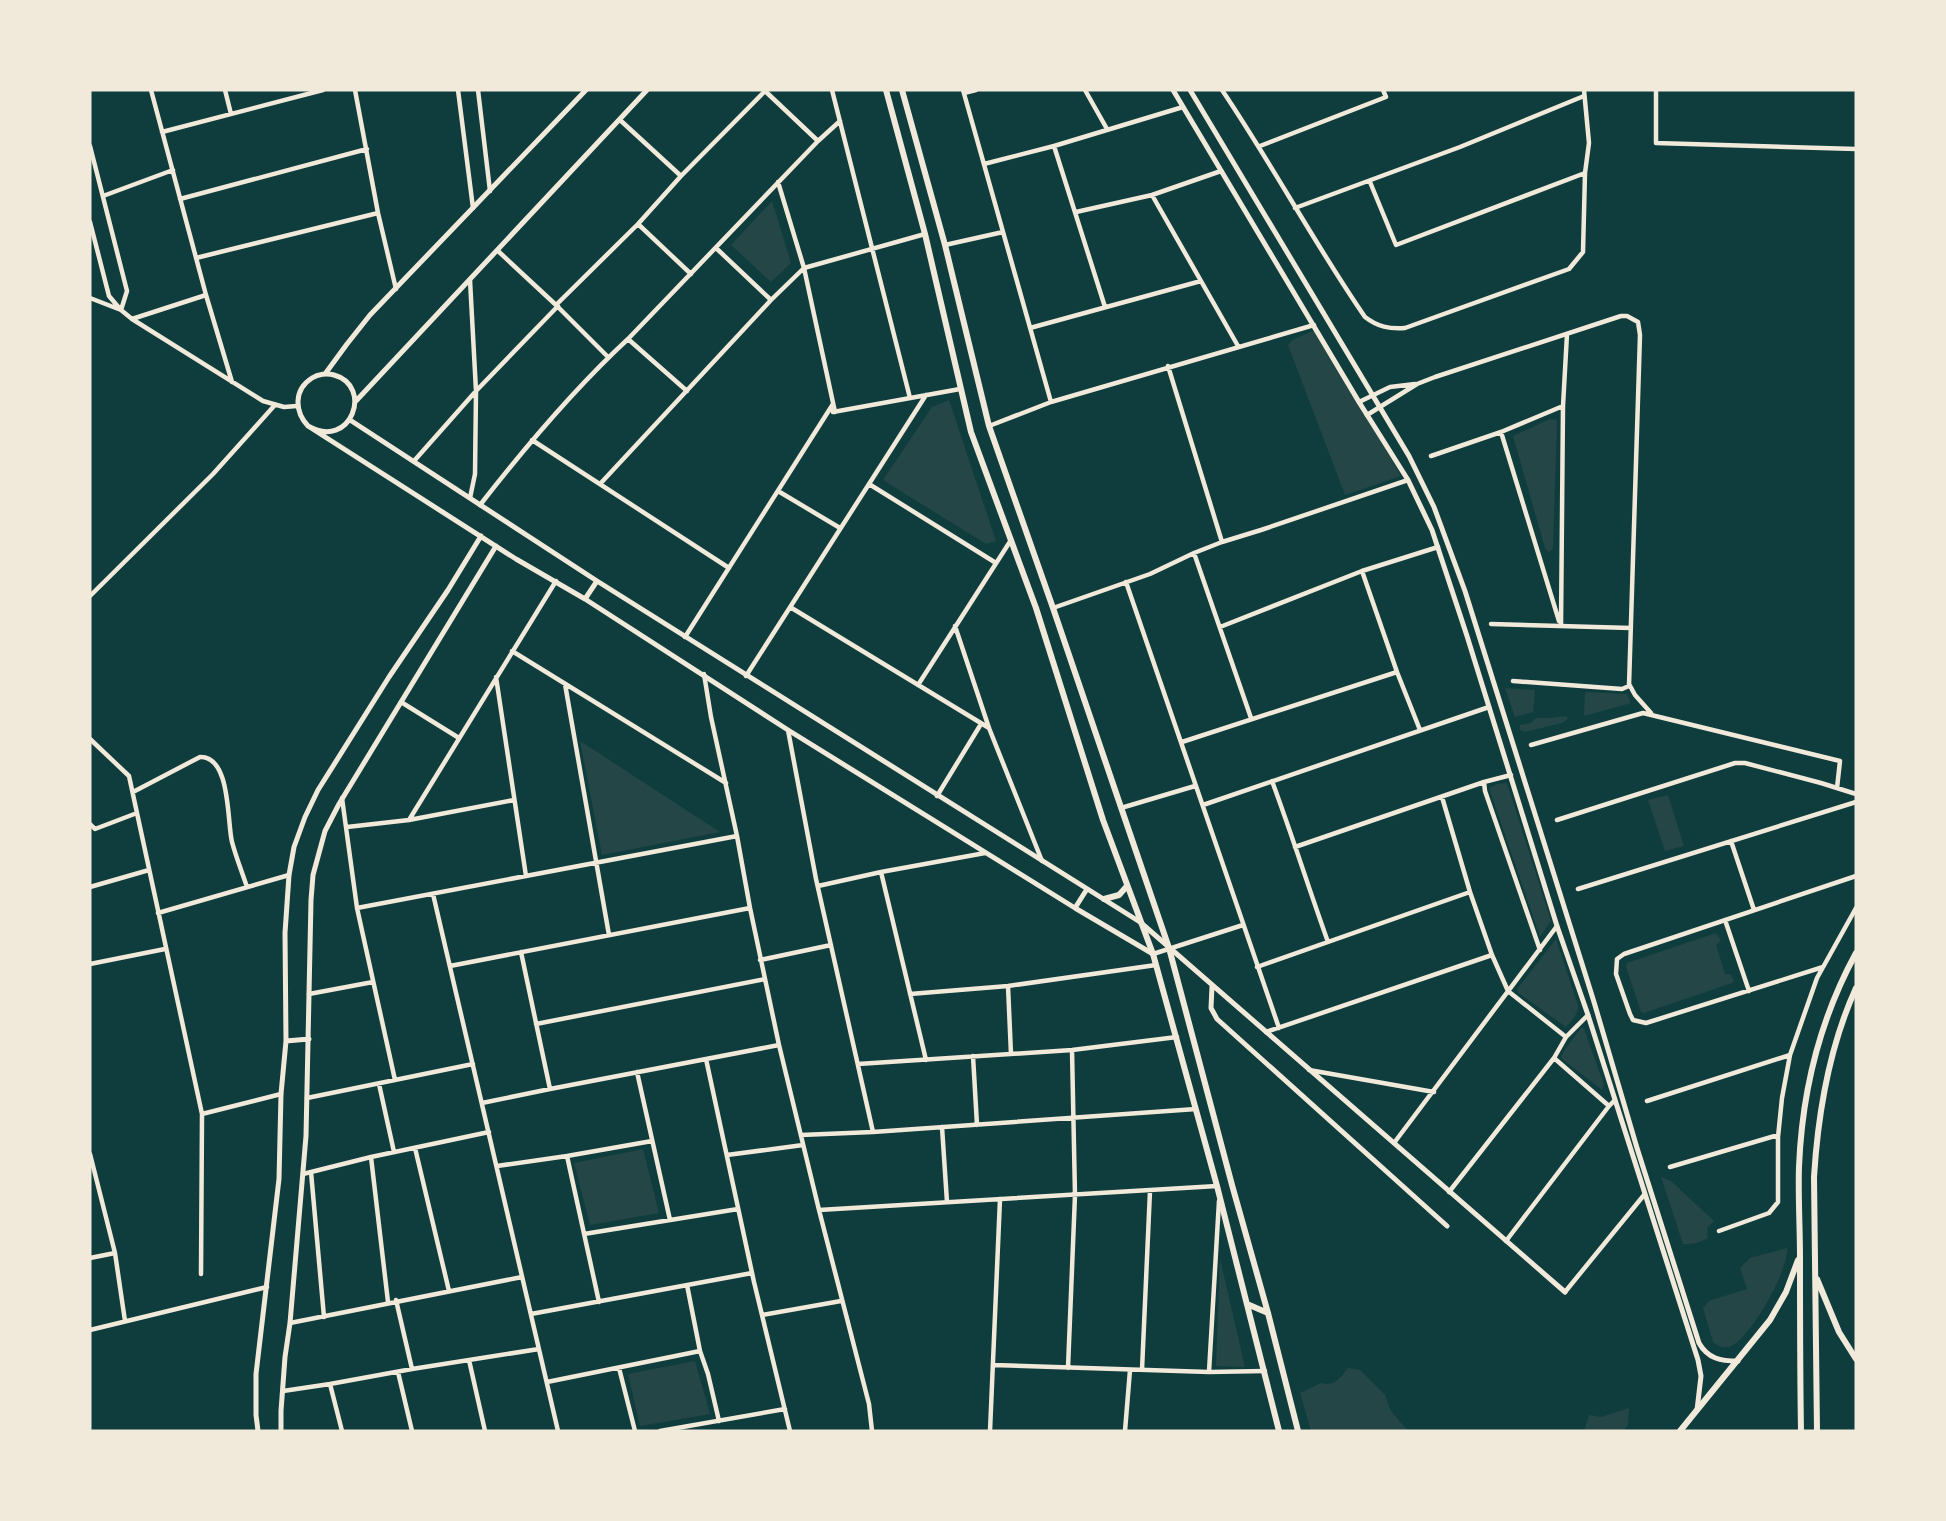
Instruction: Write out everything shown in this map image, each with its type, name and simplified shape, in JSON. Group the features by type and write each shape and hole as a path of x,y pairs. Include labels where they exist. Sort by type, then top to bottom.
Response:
{"main road":[{"path":"886,90 925,234 970,432 1036,608 1103,820 1153,954 1217,1186 1279,1431"},
{"path":"902,90 945,246 989,426 1169,948 1298,1431"},
{"path":"1104,899 1119,895 1128,886"},
{"path":"1801,1431 1799,1166 1809,1081 1827,1016 1856,953"},
{"path":"1817,1431 1814,1178 1820,1115 1833,1054 1856,988"},
{"path":"1680,1431 1770,1320 1786,1292 1800,1253"},
{"path":"1815,1274 1839,1332 1856,1359"},
{"path":"1246,1304 1268,1312"}],"street":[{"path":"151,90 232,382"},
{"path":"225,90 231,114"},
{"path":"162,132 323,90"},
{"path":"356,90 378,213 396,288"},
{"path":"458,90 473,208"},
{"path":"478,90 490,191"},
{"path":"326,374 358,329 586,90"},
{"path":"355,402 647,90"},
{"path":"832,90 910,398"},
{"path":"976,90 964,92 1051,402"},
{"path":"1085,90 1107,129"},
{"path":"1173,90 1408,480 1438,547 1557,927 1588,1015 1612,1104 1698,1360 1701,1376 1697,1410"},
{"path":"1190,90 1409,456 1434,507 1465,591 1699,1343 1702,1349 1712,1357 1724,1361 1738,1361"},
{"path":"1222,90 1260,146 1296,208 1365,317 1375,325 1385,328 1405,328 1569,269 1583,252 1585,173 1589,143 1584,93 1370,182 1296,208"},
{"path":"1260,146 1386,97 1383,90"},
{"path":"1656,90 1656,143 1856,148"},
{"path":"414,462 476,391 764,91 818,141"},
{"path":"984,164 1054,146 1183,107"},
{"path":"620,120 681,176"},
{"path":"480,504 531,440 608,357 840,121"},
{"path":"90,146 127,291 121,310"},
{"path":"1054,146 1105,307"},
{"path":"180,199 367,149"},
{"path":"90,172 96,169"},
{"path":"104,196 173,170"},
{"path":"1076,212 1152,195 1221,171"},
{"path":"1370,182 1396,245 1585,173"},
{"path":"778,182 804,268 835,412"},
{"path":"1152,195 1238,346"},
{"path":"196,258 378,213"},
{"path":"90,222 109,296 132,320 254,396 274,406 297,406"},
{"path":"638,224 691,274"},
{"path":"945,246 1003,232"},
{"path":"600,484 771,300 804,268 925,234"},
{"path":"716,248 771,300"},
{"path":"498,251 608,357"},
{"path":"470,279 476,391 475,474 470,498"},
{"path":"1030,328 1201,281"},
{"path":"132,320 206,295"},
{"path":"90,298 121,310"},
{"path":"1359,402 1390,387 1418,384 1621,316 1633,318 1640,328 1629,684 1635,696 1652,715"},
{"path":"989,426 1051,402 1314,325"},
{"path":"1561,626 1563,406 1567,334"},
{"path":"628,339 687,391"},
{"path":"1168,366 1222,542"},
{"path":"308,426 315,430 330,432 343,427 350,420 355,402 354,395 346,382 340,378 326,374 318,375 304,384 297,406 299,414 308,426 496,546 585,599 789,729 1153,954 1243,926"},
{"path":"1367,415 1418,384"},
{"path":"827,413 960,389"},
{"path":"746,675 926,395"},
{"path":"685,637 833,404"},
{"path":"90,596 213,474 274,406"},
{"path":"1431,456 1501,432 1563,406"},
{"path":"350,420 685,637 1140,922 1565,1292 1644,1195"},
{"path":"1501,432 1561,626"},
{"path":"531,440 729,568"},
{"path":"1053,608 1150,574 1222,542 1408,480"},
{"path":"869,484 996,563"},
{"path":"778,490 840,528"},
{"path":"258,1431 256,1374 279,1179 281,1094 286,1041 285,933 289,875 294,847 318,790 481,536"},
{"path":"918,685 1011,540"},
{"path":"281,1431 285,1357 303,1174 309,1039 310,900 313,875 325,831 342,798 496,546"},
{"path":"1220,627 1362,571 1438,547"},
{"path":"1194,553 1251,718"},
{"path":"1362,571 1420,730"},
{"path":"409,820 556,581"},
{"path":"585,599 597,581"},
{"path":"1126,582 1279,1028"},
{"path":"790,607 989,728"},
{"path":"1491,624 1631,628"},
{"path":"956,626 989,728 1042,861"},
{"path":"512,651 726,783"},
{"path":"1182,742 1397,672"},
{"path":"704,674 760,960 803,1145 868,1404 872,1431"},
{"path":"496,677 526,876"},
{"path":"1513,681 1622,689 1627,688 1629,684"},
{"path":"565,684 609,935"},
{"path":"401,702 459,738"},
{"path":"1203,805 1489,707"},
{"path":"1531,745 1643,713 1840,761 1837,788"},
{"path":"937,796 981,724"},
{"path":"789,729 818,886 873,1132"},
{"path":"90,739 129,776 202,1114 201,1274"},
{"path":"133,792 200,757 205,756 212,761 221,774 225,787 232,844 247,887"},
{"path":"1557,820 1735,763 1745,763 1856,794"},
{"path":"1295,847 1510,775"},
{"path":"1272,782 1328,942"},
{"path":"1484,782 1485,791 1540,950"},
{"path":"1120,808 1195,786"},
{"path":"1442,797 1470,892 1492,955 1508,991 1566,1037"},
{"path":"342,798 357,908 395,1080"},
{"path":"347,827 409,820 514,800"},
{"path":"1578,889 1856,802"},
{"path":"90,836 95,829 137,813"},
{"path":"90,824 95,829"},
{"path":"357,908 737,836"},
{"path":"1731,841 1754,910"},
{"path":"818,886 988,852"},
{"path":"90,887 149,870"},
{"path":"881,872 926,1059"},
{"path":"158,913 289,875"},
{"path":"1823,967 1652,1022 1642,1023 1633,1020 1616,974 1619,956 1856,876"},
{"path":"1076,908 1087,889"},
{"path":"1257,967 1470,892"},
{"path":"433,894 558,1431"},
{"path":"450,966 750,908"},
{"path":"1719,1231 1768,1212 1776,1206 1779,1197 1778,1135 1790,1055 1817,978 1856,908"},
{"path":"1725,920 1749,991"},
{"path":"1394,1143 1557,927"},
{"path":"760,960 831,945"},
{"path":"90,964 165,949"},
{"path":"521,952 550,1089"},
{"path":"1266,1032 1492,955"},
{"path":"910,994 1008,986 1156,965"},
{"path":"536,1024 765,979"},
{"path":"309,994 373,982"},
{"path":"1008,986 1011,1054"},
{"path":"1212,986 1211,1008 1217,1019 1447,1226"},
{"path":"1449,1192 1554,1058 1566,1037 1588,1015"},
{"path":"858,1064 1072,1050 1177,1037"},
{"path":"286,1041 309,1039"},
{"path":"482,1103 779,1045"},
{"path":"1068,1368 1075,1195 1072,1050"},
{"path":"1647,1101 1790,1055"},
{"path":"973,1056 977,1125"},
{"path":"1554,1058 1612,1104"},
{"path":"706,1059 752,1273 790,1431"},
{"path":"307,1098 473,1064"},
{"path":"1310,1070 1434,1092"},
{"path":"637,1072 670,1220"},
{"path":"380,1084 394,1152"},
{"path":"202,1114 281,1094"},
{"path":"1506,1241 1612,1104"},
{"path":"801,1135 977,1125 1196,1108"},
{"path":"942,1127 947,1202"},
{"path":"303,1174 489,1132"},
{"path":"1670,1167 1778,1135"},
{"path":"497,1166 652,1141"},
{"path":"727,1155 803,1145"},
{"path":"415,1148 449,1291"},
{"path":"90,1154 116,1253 125,1322"},
{"path":"567,1156 599,1302"},
{"path":"371,1157 388,1302"},
{"path":"311,1172 324,1317"},
{"path":"819,1210 1217,1186"},
{"path":"1142,1370 1150,1191"},
{"path":"1209,1372 1219,1196"},
{"path":"990,1431 1000,1199"},
{"path":"584,1234 738,1209"},
{"path":"90,1258 116,1253"},
{"path":"531,1314 752,1273"},
{"path":"290,1323 396,1300 522,1277"},
{"path":"687,1286 700,1352 708,1374 719,1421"},
{"path":"90,1330 267,1287"},
{"path":"396,1300 412,1369"},
{"path":"762,1315 841,1301"},
{"path":"283,1391 539,1349"},
{"path":"547,1382 700,1352"},
{"path":"469,1360 485,1431"},
{"path":"993,1365 1209,1372 1264,1371"},
{"path":"619,1368 635,1431"},
{"path":"1125,1431 1130,1370"},
{"path":"398,1372 412,1431"},
{"path":"330,1384 342,1431"},
{"path":"660,1431 785,1409"}],"shaded area":[{"path":"772,201 791,263 771,282 731,245"},
{"path":"1315,330 1401,476 1345,495 1288,345 1292,340"},
{"path":"949,400 996,541 986,544 883,480 932,407"},
{"path":"1550,419 1557,420 1553,546 1548,552 1513,436"},
{"path":"1505,688 1535,690 1533,712 1515,717"},
{"path":"1585,692 1627,694 1631,703 1584,716"},
{"path":"1566,716 1568,719 1562,723 1525,732 1520,730 1520,725 1531,723 1536,718"},
{"path":"580,741 720,832 602,855"},
{"path":"1507,783 1551,921 1540,937 1489,788"},
{"path":"1668,795 1684,846 1665,851 1648,800"},
{"path":"1716,933 1721,941 1716,945 1725,974 1731,974 1734,981 1644,1013 1641,1012 1626,967 1627,963"},
{"path":"1556,939 1578,1005 1576,1014 1566,1027 1517,992"},
{"path":"1582,1027 1604,1085 1602,1090 1561,1058"},
{"path":"643,1149 659,1213 590,1225 574,1163"},
{"path":"1661,1177 1671,1181 1714,1221 1707,1228 1708,1238 1696,1243 1683,1244"},
{"path":"1787,1248 1782,1271 1758,1317 1731,1346 1724,1347 1715,1344 1703,1308 1709,1301 1747,1289 1740,1268 1750,1258"},
{"path":"1220,1259 1245,1367 1216,1366"},
{"path":"695,1361 710,1414 640,1426 628,1374"},
{"path":"1348,1368 1360,1370 1385,1395 1391,1411 1408,1431 1311,1431 1300,1393 1321,1383 1334,1383"},
{"path":"1629,1408 1628,1425 1623,1431 1584,1431 1589,1415 1601,1417"}]}
